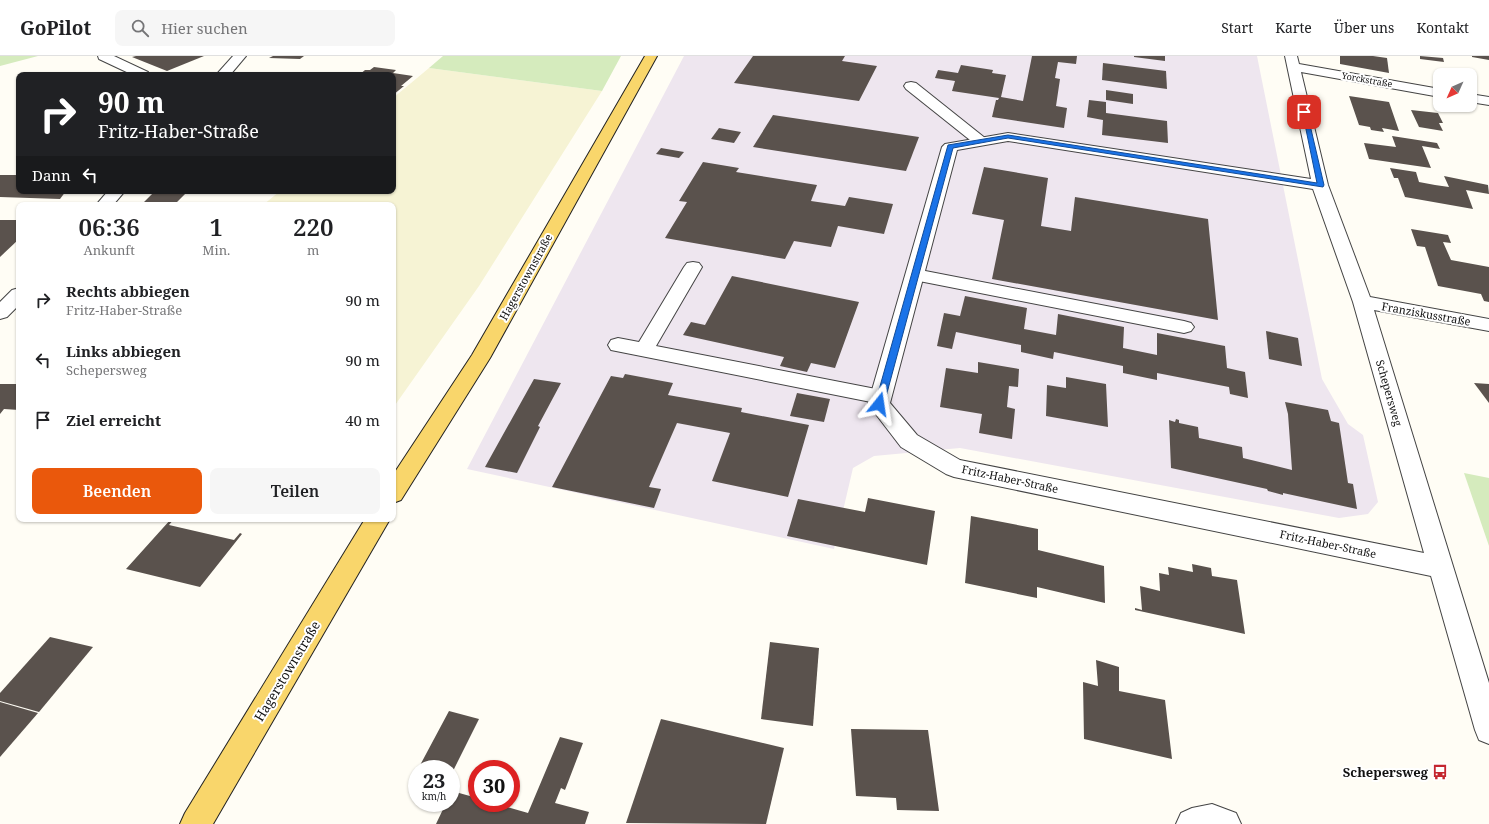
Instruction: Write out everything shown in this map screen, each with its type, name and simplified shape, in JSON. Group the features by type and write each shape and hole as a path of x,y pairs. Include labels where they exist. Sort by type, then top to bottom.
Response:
{"main road":[{"name":"Hagerstownstraße","path":"396,489 480,358 651,56"},
{"name":"Hagerstownstraße","path":"196,824 376,522"}],"street":[{"path":"104,56 137,72"},
{"path":"226,72 240,56"},
{"name":"Yorckstraße","path":"1292,62 1433,92"},
{"name":"Schepersweg","path":"1292,62 1320,185 1362,302 1489,730"},
{"path":"911,86 980,141"},
{"path":"1477,99 1489,101"},
{"path":"618,345 881,397 950,147 1008,137 1320,185"},
{"path":"107,202 114,194"},
{"path":"644,350 693,267"},
{"path":"915,275 1184,327"},
{"path":"0,313 16,297"},
{"name":"Franziskusstraße","path":"1362,302 1489,325"},
{"name":"Fritz-Haber-Straße","path":"881,397 879,404 910,441 954,468 1440,567"},
{"path":"1192,824 1212,820 1225,824"}],"shaded area":[{"path":"684,56 1257,56 1322,379 1348,424 1363,435 1378,502 1368,514 1339,518 960,448 874,456 853,468 834,549 467,469"},
{"path":"429,68 602,91 479,286 396,404 396,202 267,202 276,194 396,194 396,96"}],"green space":[{"path":"0,56 38,56 0,66"},
{"path":"443,56 621,56 602,91 429,68"},
{"path":"1464,473 1489,478 1489,546"}],"building":[{"path":"204,56 167,71 132,57"},
{"path":"273,56 304,56 300,59 269,58"},
{"path":"753,56 845,56 842,61 877,66 859,101 734,83"},
{"path":"1032,56 1077,56 1076,64 1058,62 1055,78 1060,79 1056,106 1067,108 1064,128 992,117 996,100 999,98 952,91 955,81 935,78 938,70 958,73 961,65 993,70 992,73 1006,75 1001,97 1023,101"},
{"path":"1165,56 1165,61 1134,57"},
{"path":"1340,56 1373,56 1387,58 1389,73 1340,64"},
{"path":"1420,56 1443,58 1444,62 1420,59"},
{"path":"1489,56 1489,60 1472,57"},
{"path":"1103,63 1166,71 1167,89 1102,80"},
{"path":"374,67 396,70 394,72 363,72 365,70 370,70"},
{"path":"396,73 413,76 401,86 404,86 396,93"},
{"path":"1106,90 1133,94 1133,104 1106,100"},
{"path":"1349,96 1389,102 1399,131 1382,128 1384,132 1371,130 1370,127 1359,125"},
{"path":"1089,100 1106,102 1106,113 1167,121 1168,143 1102,135 1103,120 1087,117"},
{"path":"1411,110 1438,113 1443,123 1439,123 1443,131 1419,127"},
{"path":"773,115 919,137 906,171 753,147"},
{"path":"719,128 741,132 734,143 711,139"},
{"path":"1392,136 1437,143 1440,149 1422,146 1431,168 1369,159 1364,143 1396,147"},
{"path":"661,148 684,152 679,158 656,154"},
{"path":"703,162 739,168 736,172 817,185 811,201 845,206 849,197 893,204 884,234 838,226 831,247 794,241 785,259 665,238 687,202 679,201"},
{"path":"984,167 1048,178 1041,226 1071,231 1075,197 1208,219 1218,320 992,279 1004,220 972,214"},
{"path":"1390,168 1416,172 1419,182 1435,185 1449,187 1444,176 1488,185 1489,194 1466,190 1473,209 1405,197 1398,178 1394,178"},
{"path":"0,175 16,175 16,194 64,194 60,199 0,197"},
{"path":"152,194 185,194 177,202 144,202"},
{"path":"0,220 16,220 16,242 0,257"},
{"path":"1411,229 1448,235 1451,243 1443,242 1451,260 1489,267 1489,302 1484,301 1481,294 1438,286 1425,247 1417,246"},
{"path":"732,276 859,302 835,368 811,363 807,372 780,366 784,357 683,335 691,322 705,325"},
{"path":"965,296 1027,308 1024,329 1056,335 1058,314 1124,327 1123,348 1157,355 1157,333 1225,346 1227,368 1245,372 1248,398 1230,394 1229,387 1157,373 1157,380 1123,373 1123,366 1054,352 1053,359 1021,352 1021,345 956,332 952,349 937,346 944,313 960,316"},
{"path":"1266,331 1298,338 1302,366 1269,359"},
{"path":"978,362 1019,369 1018,387 1009,386 1007,407 1015,409 1012,439 979,433 982,414 940,407 946,368 978,373"},
{"path":"625,374 673,383 668,395 742,408 741,412 809,425 788,497 712,481 730,433 677,423 649,487 661,489 654,508 552,487 611,376 623,378"},
{"path":"1066,377 1106,384 1108,427 1046,416 1047,385 1066,388"},
{"path":"534,379 561,383 538,426 540,427 517,473 485,467"},
{"path":"1474,383 1489,384 1489,403"},
{"path":"0,384 16,384 16,410 4,409 0,414"},
{"path":"797,393 830,399 824,422 790,416"},
{"path":"1285,402 1328,410 1331,421 1339,423 1348,483 1353,484 1357,509 1283,493 1283,495 1268,491 1267,489 1171,468 1169,420 1175,422 1176,419 1179,420 1179,423 1198,427 1199,438 1242,447 1243,458 1292,470 1288,414"},
{"path":"868,498 935,511 927,565 787,536 798,499 865,512"},
{"path":"971,516 1038,529 1038,550 1104,566 1105,603 1037,587 1037,598 965,583"},
{"path":"168,522 172,522 169,525 234,540 240,533 242,534 200,587 126,569"},
{"path":"1192,564 1211,568 1212,576 1237,580 1245,634 1135,610 1135,608 1142,610 1140,586 1160,591 1159,573 1169,575 1168,567 1193,572"},
{"path":"50,637 93,647 39,712 0,701 0,693"},
{"path":"770,642 819,648 813,726 761,719"},
{"path":"1096,660 1119,667 1119,691 1165,700 1172,759 1084,739 1083,682 1098,686"},
{"path":"0,702 38,713 0,757"},
{"path":"449,711 479,719 458,760 423,760"},
{"path":"661,719 784,748 766,824 626,823"},
{"path":"851,729 928,730 939,811 897,810 896,798 856,796"},
{"path":"560,737 583,743 565,790 561,788 555,803 589,812 585,824 436,824 442,812 460,812 460,793 468,795 468,812 520,812 520,811 528,813"}],"place":[{"name":"Schepersweg","path":"1440,772"}],"route":[{"path":"879,404 950,147 1008,137 1320,185 1304,112"}]}
